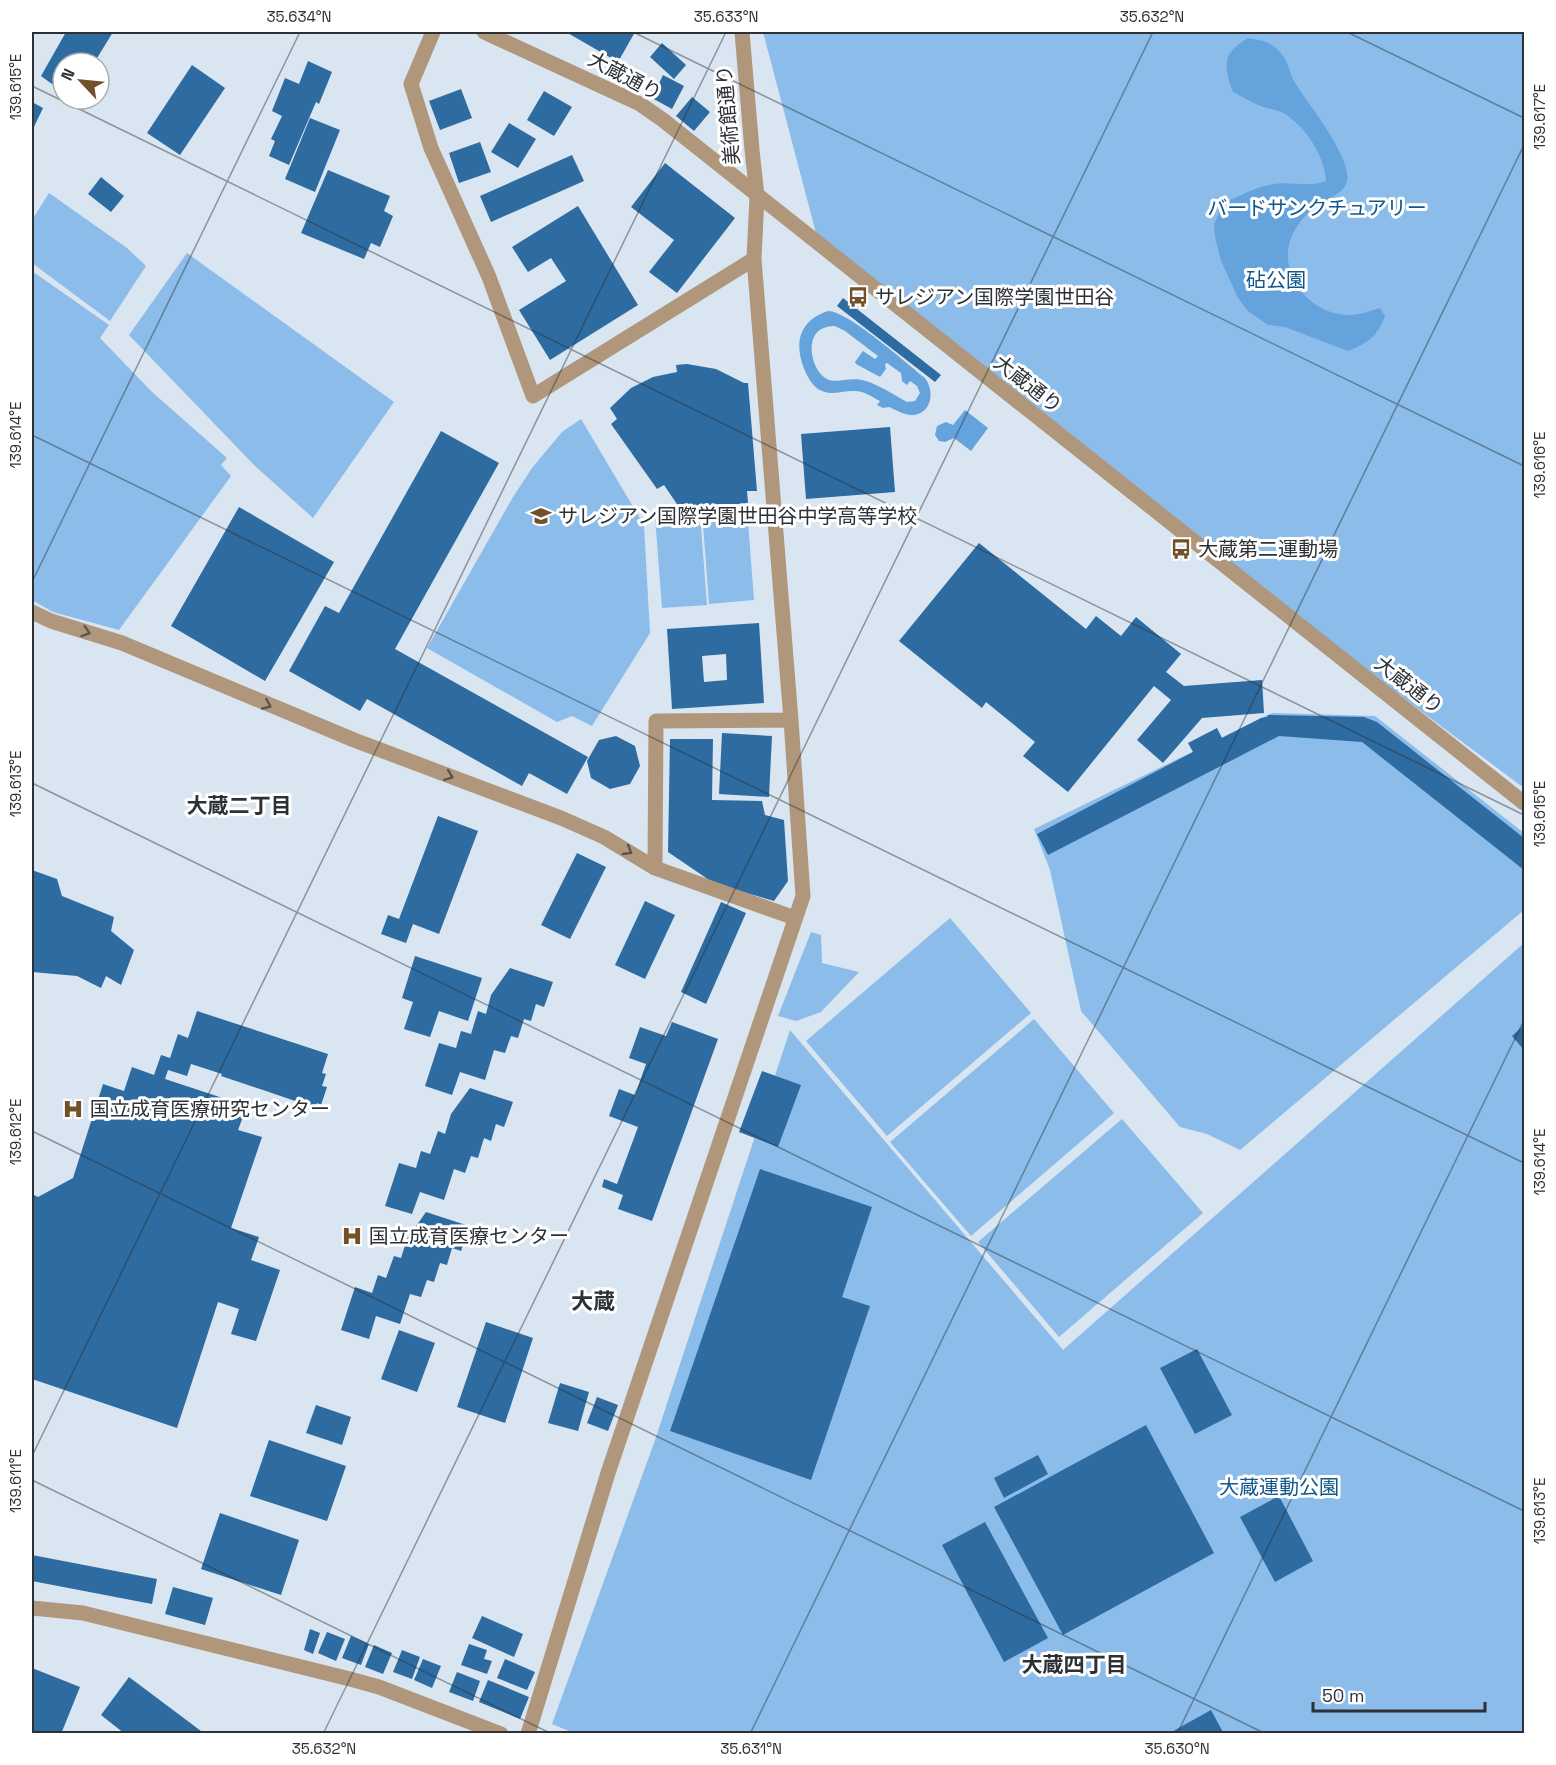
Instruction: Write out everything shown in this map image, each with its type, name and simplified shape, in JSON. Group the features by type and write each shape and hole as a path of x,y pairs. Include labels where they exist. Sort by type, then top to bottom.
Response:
{"street":[{"path":"433,32 411,84 431,148 489,277 533,396 754,259"},
{"name":"大蔵通り","path":"484,32 501,35 640,104 1524,803"},
{"name":"美術館通り","path":"528,1734 608,1473 803,896 754,259 757,196 742,32"},
{"path":"32,612 51,621 122,643 354,740 561,818 604,837 655,868 795,918"},
{"path":"655,868 656,721 791,720"},
{"path":"32,1608 83,1613 350,1679 379,1687 501,1734"}],"green space":[{"name":"砧公園","path":"763,32 1524,32 1524,788 1366,670 816,233"},
{"path":"49,193 127,248 146,266 110,321 32,263 32,220"},
{"path":"187,253 394,402 313,518 254,465 129,335"},
{"path":"32,271 109,325 100,338 152,392 227,458 221,465 231,476 119,630 53,612 32,600"},
{"path":"581,419 644,525 650,633 592,726 572,716 557,722 427,648 532,468 562,432"},
{"path":"747,508 754,600 709,604 702,512"},
{"path":"700,513 707,605 662,608 655,517"},
{"path":"1272,713 1375,716 1524,833 1524,910 1240,1150 1207,1134 1180,1127 1081,1011 1050,870 1034,829"},
{"path":"950,918 1031,1013 887,1136 806,1041"},
{"path":"811,932 821,935 822,963 859,972 821,1012 796,1021 778,1016"},
{"name":"大蔵運動公園","path":"1524,943 1524,1733 576,1734 552,1724 654,1443 790,1030 1063,1350"},
{"path":"1034,1019 1114,1113 971,1236 890,1142"},
{"path":"1122,1119 1203,1213 1059,1337 978,1242"}],"shaded area":[{"path":"1248,38 1268,43 1280,52 1287,62 1294,81 1328,132 1344,161 1347,174 1346,184 1339,193 1316,206 1302,219 1292,235 1288,255 1289,268 1294,280 1311,301 1335,313 1361,314 1380,308 1385,316 1379,329 1371,338 1348,351 1285,327 1268,325 1248,311 1238,298 1221,261 1214,224 1224,203 1267,185 1314,184 1326,181 1322,162 1313,143 1293,120 1283,113 1263,107 1233,92 1227,74 1227,61 1233,49"},
{"path":"828,311 849,319 925,378 931,395 924,411 919,414 906,414 877,405 880,401 862,392 827,393 815,387 804,369 799,348 802,332 811,320","holes":["829,326 845,331 878,356 875,359 863,351 855,362 856,364 880,377 887,363 901,373 902,381 907,385 910,381 917,386 920,393 915,401 907,402 877,385 861,380 832,381 824,377 813,360 812,347 815,335 821,329"]},
{"path":"965,410 988,428 971,451 954,438 945,442 939,441 935,435 937,426 946,422 953,425"}],"building":[{"path":"66,32 113,32 101,51 55,51"},
{"path":"566,32 635,32 618,62"},
{"path":"662,43 686,65 674,79 650,57"},
{"path":"51,58 51,83 41,76"},
{"path":"308,61 332,72 319,104 316,102 289,165 269,156 275,141 271,139 282,116 272,111 285,78 299,84"},
{"path":"192,65 225,88 180,155 147,133"},
{"path":"663,75 684,86 672,109 652,98"},
{"path":"461,89 472,118 440,130 429,101"},
{"path":"544,91 572,107 554,136 527,120"},
{"path":"692,97 710,112 694,131 676,116"},
{"path":"32,102 43,108 32,131"},
{"path":"310,118 340,130 315,192 285,179"},
{"path":"509,123 536,139 518,168 491,152"},
{"path":"480,142 491,172 459,183 449,153"},
{"path":"572,155 584,181 491,222 480,196"},
{"path":"665,163 735,218 677,293 649,272 674,240 631,207"},
{"path":"328,170 390,196 384,211 393,216 380,247 371,243 364,259 301,233"},
{"path":"101,177 124,196 111,212 88,194"},
{"path":"578,206 638,305 550,360 519,310 566,281 551,258 528,272 512,247"},
{"path":"843,298 941,375 935,382 837,306"},
{"path":"687,364 716,369 748,383 757,491 747,491 748,503 681,510 664,485 657,489 611,424 617,419 610,408 631,388 653,377 677,372 676,365"},
{"path":"890,427 895,492 806,499 801,434"},
{"path":"441,431 499,463 395,649 588,757 567,794 529,773 522,786 367,699 360,711 289,671 325,606 339,613"},
{"path":"239,507 334,562 265,681 171,626"},
{"path":"979,543 1086,629 1096,616 1121,636 1136,617 1181,654 1166,672 1184,686 1262,680 1264,713 1202,718 1163,763 1137,740 1171,700 1154,686 1068,792 1023,756 1035,742 986,702 982,708 899,641"},
{"path":"759,623 764,703 672,709 667,629","holes":["726,654 727,680 704,682 702,656"]},
{"path":"1268,715 1364,717 1377,722 1524,838 1524,870 1362,742 1279,736 1048,855 1037,834 1193,752 1188,743 1217,728 1222,738"},
{"path":"722,733 772,736 769,797 719,794"},
{"path":"616,736 635,746 640,766 630,784 610,789 591,778 587,761 599,740"},
{"path":"670,739 713,739 712,800 762,801 765,815 784,820 788,881 774,901 715,884 668,852"},
{"path":"438,816 478,831 439,934 413,924 406,943 381,934 388,915 399,919"},
{"path":"577,853 606,867 570,939 541,925"},
{"path":"32,870 57,879 62,896 114,917 111,931 134,950 121,985 106,976 101,988 77,976 32,972"},
{"path":"645,901 675,915 645,979 615,965"},
{"path":"721,902 746,913 706,1004 681,992"},
{"path":"415,956 482,978 468,1021 439,1011 430,1037 404,1029 413,1002 402,998"},
{"path":"510,968 553,982 544,1007 536,1004 531,1021 524,1019 518,1038 511,1036 505,1053 494,1050 485,1080 460,1072 452,1095 425,1086 439,1043 456,1048 461,1031 471,1034 478,1011 486,1014 491,995"},
{"path":"197,1011 328,1054 322,1073 326,1074 322,1086 327,1087 321,1105 317,1103 316,1108 191,1064 187,1076 168,1070 165,1079 247,1106 238,1130 262,1137 231,1228 259,1237 251,1260 280,1270 256,1341 231,1334 239,1309 218,1302 177,1428 32,1379 32,1194 38,1197 73,1178 103,1084 124,1091 132,1067 154,1075 161,1055 170,1058 178,1034 188,1038"},
{"path":"672,1022 718,1039 652,1221 618,1209 623,1195 602,1187 604,1179 617,1184 638,1127 609,1116 619,1089 635,1095 646,1064 629,1058 640,1027 666,1036"},
{"path":"1524,1025 1524,1050 1512,1036"},
{"path":"762,1071 801,1085 778,1147 739,1132"},
{"path":"470,1088 513,1102 504,1127 496,1124 491,1141 484,1138 478,1158 471,1156 465,1173 454,1169 444,1200 420,1192 412,1214 385,1206 399,1163 416,1168 421,1151 430,1154 438,1131 445,1134 451,1114"},
{"path":"760,1169 872,1207 842,1297 870,1306 811,1480 670,1431"},
{"path":"426,1212 469,1226 461,1251 452,1248 447,1265 440,1263 434,1282 427,1280 421,1297 410,1294 400,1324 376,1316 369,1339 341,1330 355,1287 372,1293 378,1275 386,1278 394,1256 401,1258 407,1239"},
{"path":"486,1322 533,1338 505,1423 457,1407"},
{"path":"399,1330 435,1343 417,1392 381,1379"},
{"path":"1197,1349 1232,1415 1195,1434 1160,1368"},
{"path":"560,1383 589,1392 578,1431 548,1423"},
{"path":"597,1397 618,1405 608,1431 587,1423"},
{"path":"316,1405 351,1417 342,1445 306,1433"},
{"path":"1146,1425 1214,1553 1063,1635 994,1507"},
{"path":"269,1440 346,1466 327,1521 250,1496"},
{"path":"1038,1455 1048,1474 1004,1498 994,1478"},
{"path":"1279,1496 1313,1561 1275,1582 1240,1517"},
{"path":"220,1513 299,1540 281,1595 201,1569"},
{"path":"985,1522 1048,1638 1004,1662 942,1545"},
{"path":"32,1555 157,1579 152,1604 32,1581"},
{"path":"173,1587 213,1598 205,1625 165,1614"},
{"path":"482,1616 523,1634 514,1657 472,1638"},
{"path":"310,1629 320,1633 313,1654 304,1650"},
{"path":"327,1632 345,1639 336,1661 318,1653"},
{"path":"351,1636 369,1644 361,1665 342,1658"},
{"path":"469,1644 487,1650 484,1659 492,1661 487,1674 461,1665"},
{"path":"374,1645 392,1653 383,1674 365,1667"},
{"path":"402,1650 420,1657 412,1679 393,1672"},
{"path":"423,1659 441,1666 432,1688 414,1680"},
{"path":"505,1659 535,1672 527,1690 497,1678"},
{"path":"32,1668 80,1687 61,1734 32,1734"},
{"path":"457,1672 480,1681 473,1701 449,1692"},
{"path":"129,1677 205,1734 125,1734 101,1715"},
{"path":"488,1680 529,1697 520,1719 479,1702"},
{"path":"1211,1710 1224,1734 1168,1734"}],"place":[{"name":"サレジアン国際学園世田谷","path":"858,297"},
{"name":"サレジアン国際学園世田谷中学高等学校","path":"541,516"},
{"name":"大蔵第二運動場","path":"1181,549"},
{"name":"国立成育医療研究センター","path":"73,1109"},
{"name":"国立成育医療センター","path":"352,1236"}],"district":[{"name":"大蔵二丁目","path":"239,805"},
{"name":"大蔵","path":"593,1301"},
{"name":"大蔵四丁目","path":"1074,1664"}],"park label":[{"name":"バードサンクチュアリー","path":"1317,208"}]}
